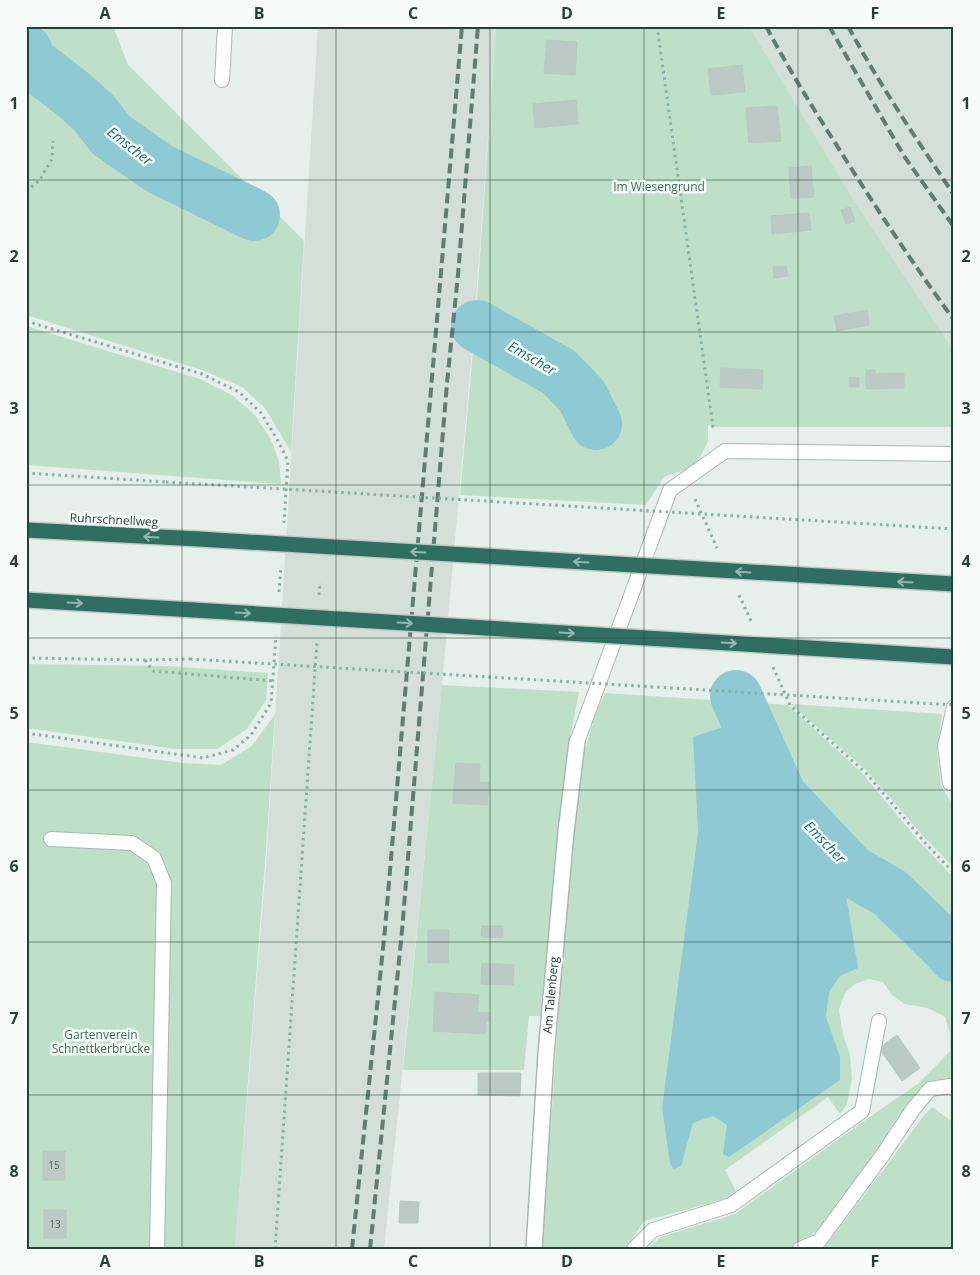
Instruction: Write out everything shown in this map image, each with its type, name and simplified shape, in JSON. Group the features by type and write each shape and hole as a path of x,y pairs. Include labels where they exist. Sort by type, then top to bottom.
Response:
{"highway":[{"name":"Ruhrschnellweg","path":"26,530 954,584"},
{"path":"26,600 954,657"}],"street":[{"name":"Am Talenberg","path":"534,1249 547,1044 566,832 577,742"}],"lane":[{"path":"222,80 225,26"},
{"path":"577,742 670,490 724,451 954,454"},
{"path":"950,783 945,746 954,706"},
{"path":"51,839 132,844 154,858 164,883 157,1249"},
{"path":"634,1249 652,1230 731,1205 862,1111 878,1021"},
{"path":"800,1249 818,1241 882,1156 914,1108 930,1089 950,1086 954,1088"}],"path":[{"path":"657,26 713,427 724,451"},
{"path":"26,191 39,181 52,159 53,142"},
{"path":"26,473 954,529"},
{"path":"686,480 719,552"},
{"path":"319,600 320,582"},
{"path":"736,588 753,624"},
{"path":"275,1249 317,638"},
{"path":"26,658 145,660 190,658 954,706"},
{"path":"145,660 154,671 273,681"},
{"path":"769,660 790,705 866,773 927,845 954,873"}],"shaded area":[{"path":"318,26 496,26 474,329 442,685 384,1249 235,1249 266,865"},
{"path":"749,26 954,26 954,351 852,197"}],"green space":[{"path":"26,26 113,26 128,65 304,241 291,452 265,408 242,387 202,370 26,315"},
{"name":"Im Wiesengrund","path":"496,26 749,26 852,197 954,351 954,427 713,427 708,425 708,441 696,466 664,477 646,505 460,495 475,329"},
{"path":"26,326 200,379 232,395 255,415 271,440 279,461 281,484 26,465"},
{"path":"26,664 166,666 268,673 266,700 247,729 217,749 176,749 26,728"},
{"path":"442,685 579,692 565,764 544,1016 529,1016 524,1070 403,1070"},
{"path":"605,693 788,705 863,774 917,839 954,878 954,1082 945,1080 883,1144 824,1224 808,1238 788,1249 647,1249 661,1237 735,1214 919,1083 950,1051 950,1034 945,1017 928,1008 905,1004 892,995 883,982 870,979 855,984 845,993 839,1010 843,1034 850,1055 852,1079 847,1104 840,1114 828,1097 725,1170 736,1191 726,1199 644,1221 625,1249 542,1249 542,1226 566,906 581,764 595,716"},
{"path":"791,704 942,714 937,751 941,785 954,808 954,868 924,837 867,771"},
{"name":"Gartenverein Schnettkerbrücke","path":"275,714 235,1249 26,1249 26,742 183,763 221,765 252,746"},
{"path":"932,1107 954,1123 954,1249 823,1249 925,1114"}],"water":[{"path":"729,725 762,799 823,869 844,883 858,968 840,976 829,992 826,1017 840,1057 840,1080 729,1157 723,1154 727,1125 713,1116 693,1123 681,1166 674,1169 670,1163 662,1108 698,832 693,737"}],"building":[{"path":"547,40 577,42 575,75 544,73"},
{"path":"742,65 745,92 711,95 708,69"},
{"path":"576,100 578,124 535,128 533,104"},
{"path":"777,106 781,141 749,143 746,108"},
{"path":"811,166 814,197 791,198 789,168"},
{"path":"850,207 855,221 846,224 841,210"},
{"path":"809,213 811,230 772,234 771,216"},
{"path":"786,266 788,276 774,278 773,267"},
{"path":"867,310 869,325 837,331 834,316"},
{"path":"721,368 763,370 762,389 720,387"},
{"path":"866,370 875,370 875,374 904,373 904,388 866,389"},
{"path":"859,377 859,387 849,387 849,378"},
{"path":"456,763 480,764 479,782 489,783 487,805 453,803"},
{"path":"482,926 503,926 503,938 481,937"},
{"path":"428,930 449,930 448,963 428,963"},
{"path":"482,963 514,965 513,985 481,984"},
{"path":"435,992 479,995 477,1012 491,1013 490,1021 486,1021 485,1034 433,1031"},
{"path":"897,1035 920,1068 902,1081 879,1048"},
{"path":"478,1073 521,1073 520,1096 478,1095"},
{"path":"43,1151 65,1151 65,1180 43,1180"},
{"path":"400,1201 419,1202 418,1223 399,1223"},
{"path":"44,1210 66,1210 66,1238 44,1238"}],"waterway":[{"name":"Emscher","path":"26,50 31,62 94,113 111,135 160,169 254,215"},
{"name":"Emscher","path":"477,326 559,372 582,396 596,424"},
{"name":"Emscher","path":"736,696 781,796 852,871 890,893 954,956"}],"railway":[{"path":"352,1249 385,929 462,26"},
{"path":"370,1249 402,931 478,26"},
{"path":"766,26 804,94 885,221 954,320"},
{"path":"829,26 904,156 954,227"},
{"path":"848,26 885,90 954,195"}]}
